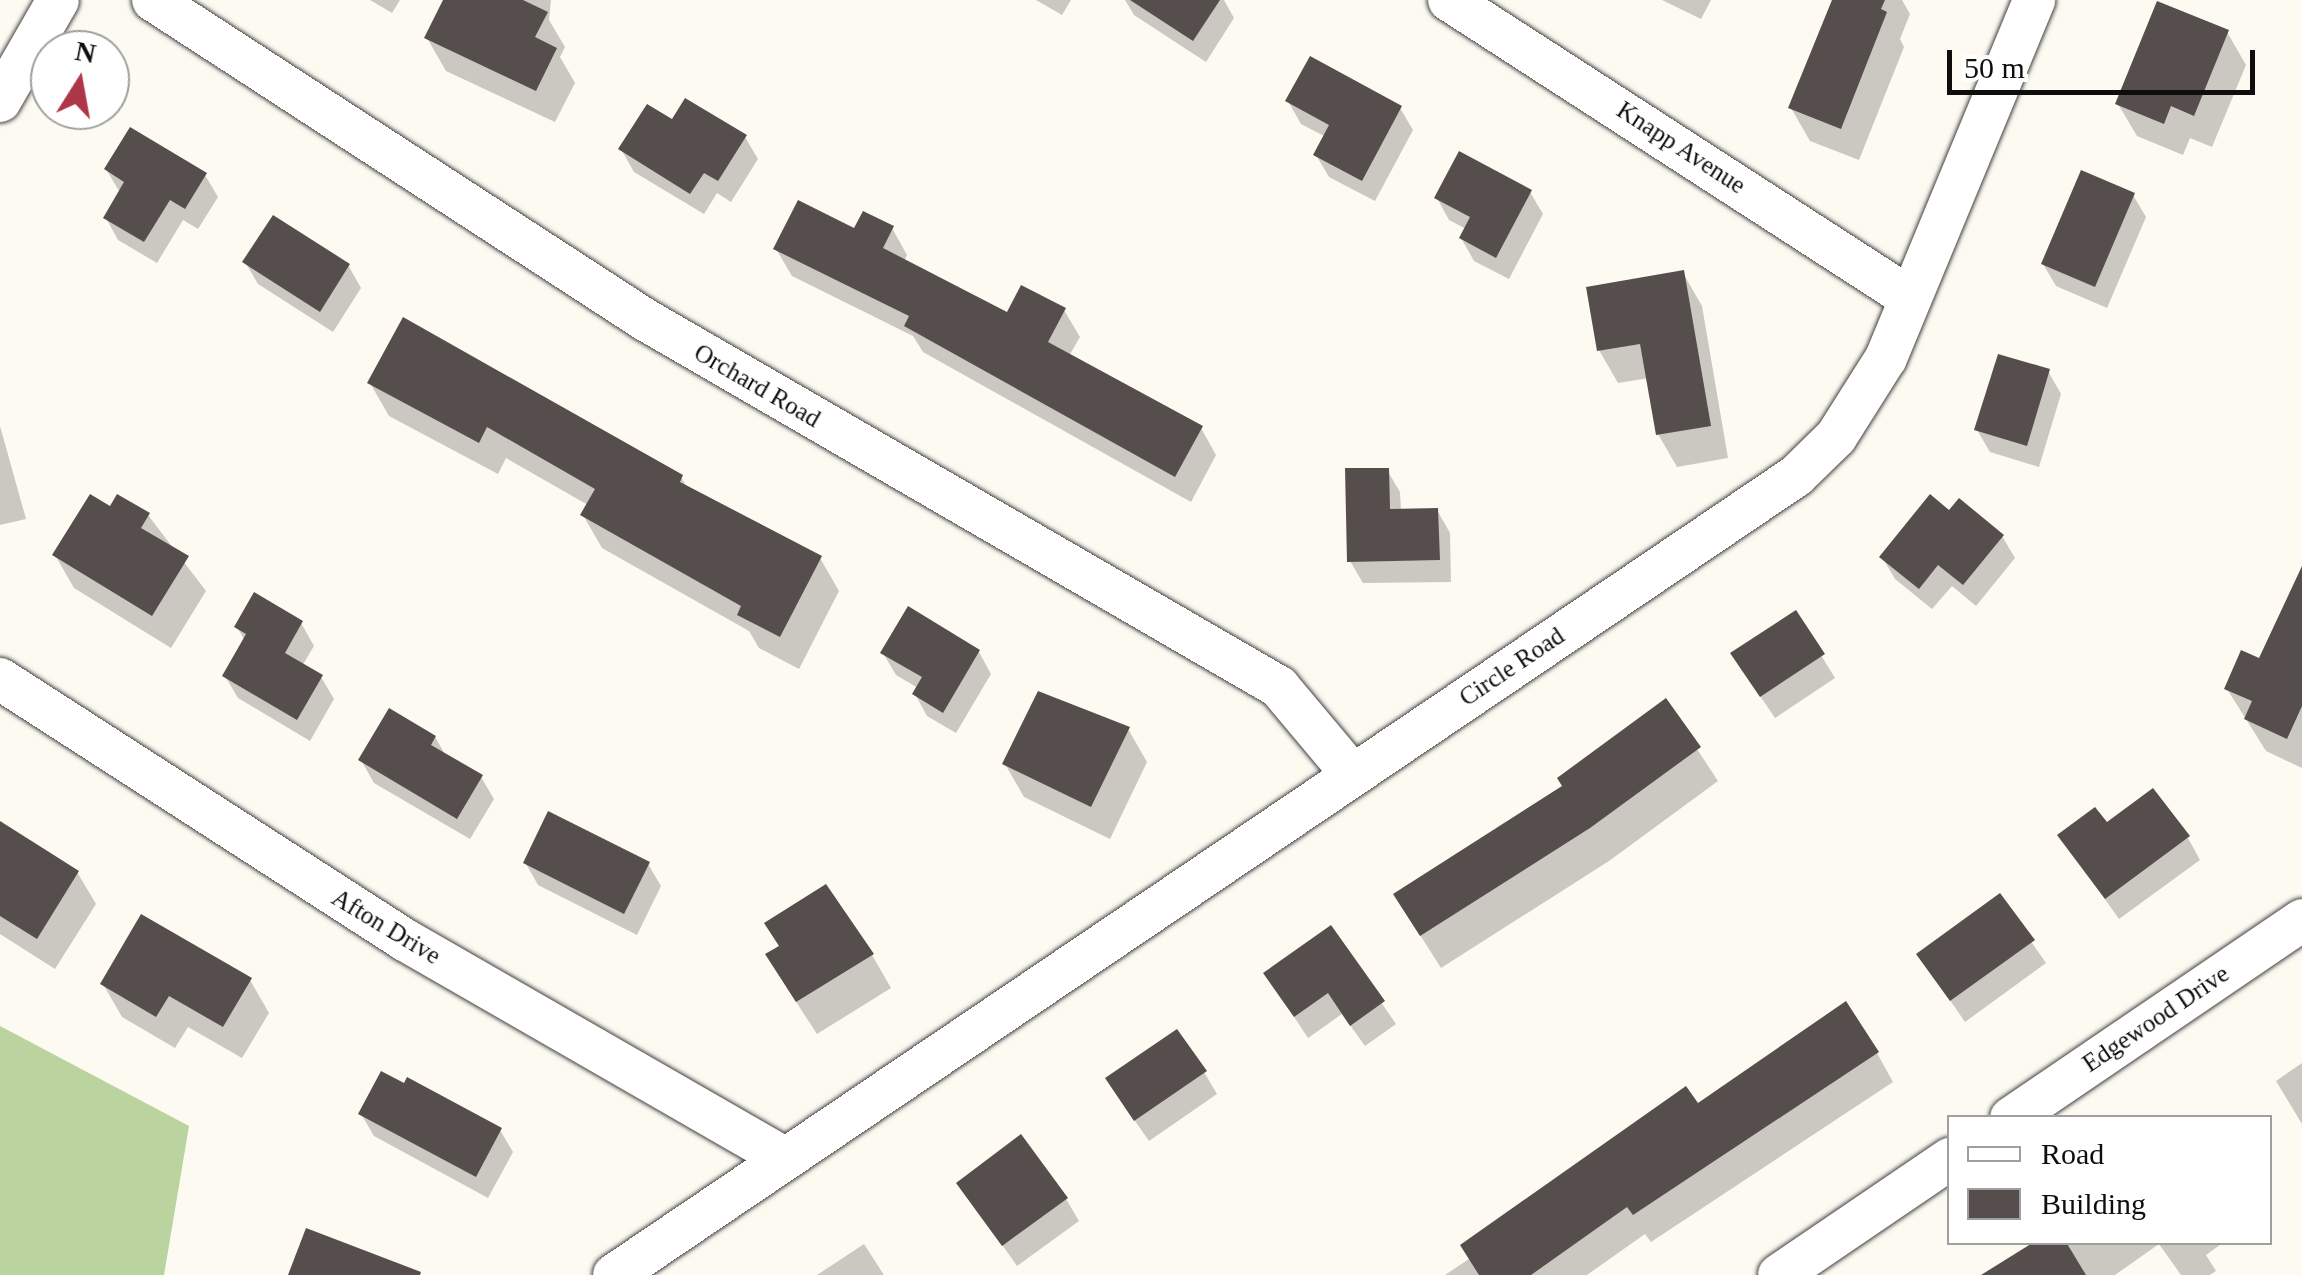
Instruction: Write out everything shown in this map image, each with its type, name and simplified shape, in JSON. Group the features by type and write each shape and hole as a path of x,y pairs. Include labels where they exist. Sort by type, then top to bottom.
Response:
{"street":[{"path":"0,101 58,0"},
{"name":"Orchard Road","path":"152,0 644,320 1279,687 1352,774"},
{"name":"Knapp Avenue","path":"1449,0 1910,298"},
{"name":"Circle Road","path":"783,1157 1796,476 1869,392 2034,0"},
{"name":"Afton Drive","path":"0,679 405,940 783,1157"},
{"name":"Edgewood Drive","path":"2014,1115 2302,920"},
{"path":"614,1275 783,1157"},
{"path":"1779,1275 1947,1161"}],"green space":[{"path":"0,1026 189,1126 164,1275 0,1275"}],"building":[{"path":"443,0 523,0 548,12 535,37 557,48 536,91 424,38"},
{"path":"1130,0 1220,0 1193,41"},
{"path":"1832,0 1885,0 1881,9 1887,12 1841,129 1788,108"},
{"path":"2157,1 2229,30 2194,116 2171,106 2164,124 2115,104"},
{"path":"1310,56 1402,106 1362,181 1313,155 1329,125 1285,101"},
{"path":"685,98 747,135 718,181 704,173 690,194 618,149 647,104 672,119"},
{"path":"130,127 207,173 185,209 170,200 144,242 103,218 124,182 104,169"},
{"path":"1459,151 1532,190 1496,258 1459,238 1470,217 1434,198"},
{"path":"2081,170 2135,193 2095,287 2041,264"},
{"path":"798,200 854,228 863,211 894,226 883,248 1007,312 1021,285 1066,308 1048,342 1203,426 1175,477 904,326 909,316 773,249"},
{"path":"273,215 350,264 320,312 242,262"},
{"path":"1684,270 1711,426 1656,435 1640,344 1597,351 1586,287"},
{"path":"403,317 683,475 680,482 822,556 780,637 737,615 741,606 580,515 595,489 487,427 479,443 367,383"},
{"path":"1998,354 2050,369 2027,446 1974,430"},
{"path":"1345,468 1389,468 1390,509 1438,508 1440,560 1347,562"},
{"path":"90,494 110,506 117,494 150,513 141,528 189,556 152,616 52,555"},
{"path":"1930,494 1949,510 1959,498 2004,535 1963,585 1938,565 1919,589 1879,557"},
{"path":"2302,566 2302,706 2287,739 2244,719 2252,701 2224,689 2241,650 2259,658"},
{"path":"254,592 303,621 285,653 323,675 297,720 222,676 246,634 234,627"},
{"path":"908,606 980,650 943,713 912,694 922,677 880,653"},
{"path":"1796,610 1825,654 1760,697 1730,653"},
{"path":"1038,691 1130,727 1091,807 1002,764"},
{"path":"1666,698 1701,747 1590,828 1420,936 1393,894 1562,786 1557,778"},
{"path":"389,708 436,736 431,745 483,775 457,819 358,760"},
{"path":"2153,788 2190,836 2105,899 2057,835 2095,807 2107,822"},
{"path":"548,811 650,862 624,914 523,863"},
{"path":"0,821 79,871 37,939 0,916"},
{"path":"826,884 874,954 796,1002 765,954 779,946 764,923"},
{"path":"2000,893 2035,940 1950,1001 1916,954"},
{"path":"141,914 252,978 223,1027 169,996 156,1017 100,984"},
{"path":"1331,925 1385,1001 1350,1026 1328,993 1294,1017 1263,973"},
{"path":"1846,1001 1879,1052 1633,1215 1627,1207 1531,1275 1479,1275 1460,1245 1686,1086 1698,1103"},
{"path":"1177,1029 1207,1071 1134,1121 1105,1078"},
{"path":"381,1071 404,1083 407,1077 502,1128 476,1177 358,1114"},
{"path":"1021,1134 1068,1198 1002,1246 956,1183"},
{"path":"306,1228 421,1272 420,1275 288,1275"},
{"path":"2029,1245 2068,1245 2086,1275 1981,1275"}]}
